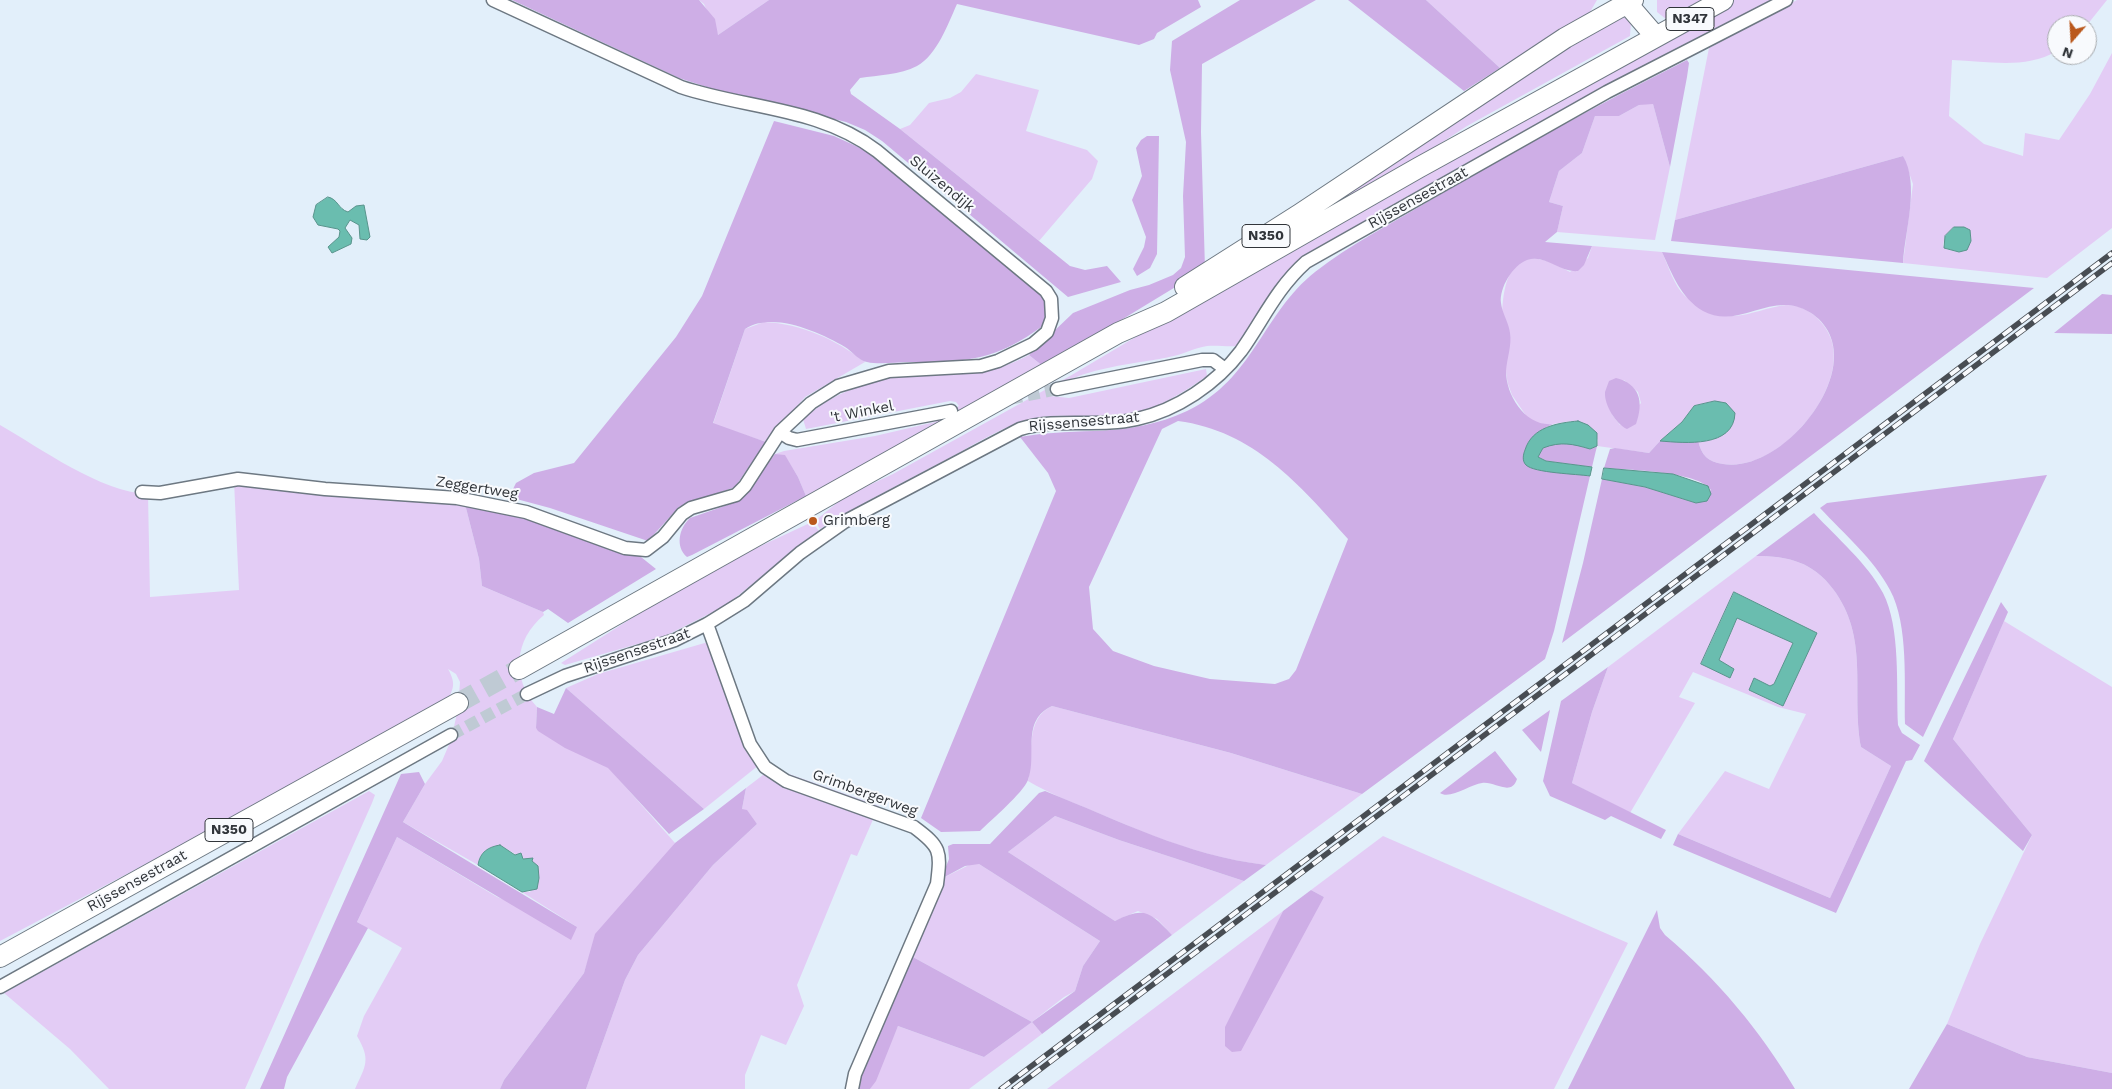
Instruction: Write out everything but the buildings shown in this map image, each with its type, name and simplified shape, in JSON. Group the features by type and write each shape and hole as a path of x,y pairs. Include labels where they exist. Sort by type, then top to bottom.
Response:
{"main road":[{"name":"Rijssensestraat","path":"520,669 1118,334 1182,303 1418,168 1723,0"},
{"name":"Rijssensestraat","path":"1118,334 1148,310 1300,214 1557,43 1632,1 1656,37"},
{"name":"Rijssensestraat","path":"0,957 458,702"}],"street":[{"name":"Sluizendijk","path":"493,0 681,87 703,94 812,117 849,132 877,151 1034,280 1051,299 1052,318 1047,332 1033,344 1021,350 981,366 889,371 851,381 823,395 780,432"},
{"name":"Rijssensestraat","path":"527,694 565,676 675,640 708,624 744,601 800,553 844,522 1003,436 1039,424 1103,424 1150,416 1190,396 1225,369 1240,351 1279,290 1306,262 1607,92 1786,0"},
{"path":"1057,389 1202,360 1213,360 1225,369"},
{"name":"'t Winkel","path":"780,432 789,438 797,440 950,411"},
{"name":"Zeggertweg","path":"142,492 160,493 238,479 325,489 457,498 505,506 625,548 642,550 658,542 677,519 691,508 736,495 745,486 780,432"},
{"name":"Grimbergerweg","path":"708,624 750,744 765,767 786,780 914,826 932,840 940,857 937,884 856,1074 852,1089"},
{"name":"Rijssensestraat","path":"0,987 452,735"}],"shaded area":[{"path":"512,0 699,0 715,19 718,35 769,0 1198,0 1201,7 1157,33 1154,39 1139,45 957,4 946,30 936,47 924,61 917,66 903,71 860,78 850,90 851,94 900,129 1070,266 1085,270 1107,266 1121,282 1068,297 882,141 865,130 846,122 713,89 679,78"},
{"path":"699,0 769,0 718,35 704,4"},
{"path":"1240,0 1316,0 1202,64 1201,132 1205,269 1044,367 1029,355 1073,313 1173,275 1181,268 1185,257 1183,196 1186,142 1170,70 1172,41"},
{"path":"1348,0 1426,0 1500,68 1464,91"},
{"path":"1426,0 1597,0 1587,17 1500,68"},
{"path":"1657,0 1710,0 1672,20 1666,19 1657,12"},
{"path":"1733,0 1773,0 1297,264 1274,287 1238,346 1207,346 1174,356 1087,373 1059,387 1050,396 1069,398 1206,369 1207,376 1177,395 1145,411 1122,417 1054,416 1021,422 991,435 869,500 820,529 815,521 844,497 893,474 1070,376 1267,259"},
{"path":"1797,0 2107,0 2095,15 2047,15 2047,56 2044,57 2032,61 2006,63 1952,60 1949,116 1984,144 2023,156 2025,133 2059,140 2090,94 2112,53 2112,228 2047,278 1903,263 1913,184 1903,156 1675,220 1709,48","holes":["1954,227 1971,234 1971,241 1959,252 1946,249 1943,245 1945,236"]},
{"path":"1621,15 1631,22 1630,36 1467,126 1423,155 1143,317 1449,121"},
{"path":"1687,60 1689,63 1687,77 1670,167 1653,104 1639,105 1619,116 1595,116 1582,153 1559,171 1549,202 1563,206 1557,232 1545,242 1592,246 1584,265 1578,271 1571,271 1540,259 1527,260 1512,272 1502,291 1501,303 1510,338 1506,371 1510,390 1519,408 1526,415 1543,424 1553,424 1543,429 1531,439 1524,454 1564,472 1590,476 1554,631 1545,659 1362,794 1231,753 1052,706 1042,712 1036,720 1033,729 1031,770 1028,780 1014,799 980,831 941,832 921,818 1056,491 1048,473 1020,437 1064,432 1124,429 1144,425 1165,420 1187,411 1210,398 1228,382 1243,364 1282,307 1297,289 1328,262 1370,235 1493,164","holes":["1178,421 1205,427 1230,436 1252,448 1273,463 1293,480 1348,539 1296,670 1289,679 1275,684 1210,679 1154,666 1113,651 1093,629 1089,587 1162,429"]},
{"path":"976,74 1039,90 1026,131 1087,150 1098,161 1092,179 1039,241 900,129 910,125 929,103 950,98 961,92"},
{"path":"1650,102 1653,104 1670,167 1655,240 1557,232 1563,206 1549,202 1559,171 1582,153 1595,116 1619,116 1639,105"},
{"path":"774,121 834,136 869,152 1040,290 1049,305 1044,325 1011,346 980,357 948,361 872,363 858,358 848,349 834,341 809,330 782,323 756,324 745,329 713,423 766,442 735,487 679,507 648,541 550,508 509,497 516,483 534,473 574,463 676,337 702,296"},
{"path":"1147,136 1159,136 1157,254 1150,268 1137,276 1133,269 1144,247 1146,237 1132,200 1142,176 1136,148 1141,140"},
{"path":"1903,156 1908,168 1911,194 1903,263 1671,241 1675,220"},
{"path":"328,197 348,212 356,206 364,205 370,237 367,240 360,239 359,225 350,220 345,228 352,238 351,244 332,253 328,247 339,237 340,231 318,225 313,217 316,205"},
{"path":"1954,227 1964,227 1970,230 1971,241 1967,250 1959,252 1944,248 1945,236"},
{"path":"1592,246 1662,252 1674,281 1681,292 1688,298 1709,308 1734,316 1786,305 1808,311 1826,328 1832,342 1834,363 1828,384 1818,406 1803,426 1784,443 1764,456 1743,463 1723,464 1713,462 1701,450 1698,440 1714,440 1694,406 1682,422 1649,453 1597,446 1598,440 1589,429 1581,423 1574,421 1540,424 1529,420 1512,395 1508,384 1502,330 1502,308 1505,288 1511,272 1522,261 1538,259 1570,272 1588,258","holes":["1624,380 1638,392 1641,403 1620,425 1613,416 1606,398"]},
{"path":"1662,252 2034,288 1562,643 1602,479 1645,487 1696,503 1711,490 1704,484 1678,475 1604,468 1610,449 1615,448 1649,453 1660,441 1698,440 1703,454 1713,462 1723,464 1744,463 1764,456 1785,443 1803,425 1818,405 1829,383 1834,362 1832,341 1826,328 1810,312 1788,305 1777,305 1724,317 1703,311 1695,306 1683,292"},
{"path":"2102,294 2112,295 2112,334 2054,333"},
{"path":"764,322 792,326 818,334 842,346 865,362 805,397 766,442 713,424 745,329"},
{"path":"1029,355 1044,367 806,496 798,477 785,456 775,454 875,436 935,422 959,406 956,402 950,401 806,429 803,419 817,408 846,391 895,377 980,372 1004,366"},
{"path":"1616,378 1635,389 1640,401 1636,424 1627,429 1619,423 1606,403 1605,392 1609,381"},
{"path":"1715,401 1726,403 1735,413 1733,424 1726,432 1717,438 1706,441 1660,441 1682,422 1694,406"},
{"path":"1578,421 1588,425 1597,433 1597,446 1590,449 1556,444 1543,448 1538,457 1546,461 1592,467 1590,476 1538,470 1526,465 1523,460 1524,454 1528,442 1533,436 1539,431 1554,425"},
{"path":"0,425 91,478 111,486 148,494 150,597 239,590 234,481 465,504 479,559 482,586 543,612 544,615 527,636 522,647 520,660 523,684 537,707 536,728 609,768 675,843 589,958 584,973 504,1080 500,1089 355,1089 365,1062 364,1051 357,1036 364,1016 402,948 357,922 397,837 497,897 577,927 522,892 530,892 539,878 531,861 533,859 521,857 505,848 494,846 482,854 478,865 403,822 425,784 442,761 451,740 458,709 460,682 456,674 448,669 453,687 445,706 0,941"},
{"path":"1571,443 1590,449 1597,446 1592,467 1546,461 1538,457 1543,448 1553,444"},
{"path":"775,454 785,455 798,477 806,496 687,557 683,553 680,543 681,532 686,522 690,518 739,501"},
{"path":"1604,468 1673,474 1708,486 1711,494 1707,501 1696,503 1645,487 1602,479"},
{"path":"2047,475 1923,737 1905,724 1903,637 1896,604 1890,590 1867,557 1820,508 1827,503"},
{"path":"465,504 513,512 641,557 656,569 568,623 548,609 543,612 482,586 479,559"},
{"path":"1814,513 1869,571 1883,593 1889,607 1895,640 1898,725 1902,733 1920,745 1912,760 1906,761 1836,913 1673,845 1678,834 1830,898 1891,766 1861,747 1858,726 1857,665 1852,626 1833,589 1817,572 1799,562 1779,557 1756,556"},
{"path":"812,522 819,531 725,606 665,636 565,665 561,663 654,604 737,557"},
{"path":"1756,556 1779,557 1799,562 1817,572 1825,580 1833,589 1852,626 1857,665 1858,726 1861,747 1891,766 1830,898 1678,834 1725,771 1769,789 1806,714 1778,707 1693,672 1679,697 1695,703 1630,813 1572,783 1592,712 1608,667","holes":["1734,592 1816,633 1782,706 1771,686 1774,684 1793,643 1737,617 1719,661"]},
{"path":"1734,592 1817,633 1783,706 1749,690 1754,678 1770,686 1774,684 1793,643 1737,618 1719,660 1734,669 1730,678 1701,664"},
{"path":"2001,602 2008,612 1953,739 2032,835 2023,851 1924,761"},
{"path":"2004,621 2112,687 2112,1073 2027,1057 1947,1024 1980,944 2032,835 1953,739"},
{"path":"708,642 764,761 704,809 566,688 598,674"},
{"path":"1608,667 1592,712 1572,783 1666,830 1661,839 1611,816 1605,820 1550,796 1543,781 1561,701"},
{"path":"566,688 704,809 669,834 608,768 565,748 538,731 536,728 537,707 554,714"},
{"path":"1052,706 1231,753 1362,794 1266,865 1201,852 1139,830 1062,798 1028,781 1034,729 1037,720 1043,712"},
{"path":"1550,710 1541,752 1522,730"},
{"path":"1495,751 1517,779 1511,787 1507,788 1482,783 1449,795 1440,793"},
{"path":"772,768 879,806 857,856 851,854 797,985 804,1006 786,1045 761,1035 745,1075 745,1089 586,1089 625,980 638,955 713,865 757,824 742,809 746,788"},
{"path":"419,772 425,784 403,822 577,927 571,940 397,837 357,922 368,928 287,1077 284,1089 260,1089 401,774"},
{"path":"746,788 742,809 747,810 757,824 713,865 638,955 625,980 586,1089 500,1089 504,1080 584,973 595,934 675,843"},
{"path":"369,791 375,795 372,803 245,1089 109,1089 70,1049 4,993"},
{"path":"1045,791 1153,836 1208,853 1266,865 1244,881 1119,840 1055,816 1008,852 1115,921 1133,914 1146,914 1158,921 1172,935 1042,1034 1032,1022 1075,991 1083,966 1100,941 979,864 965,866 941,879 949,859 948,846 953,844 990,844 1039,793"},
{"path":"1055,816 1119,840 1244,881 1172,935 1157,919 1138,911 1115,921 1008,852"},
{"path":"1383,836 1628,943 1554,1089 1047,1089 1283,911 1269,940 1324,897 1311,890"},
{"path":"500,845 515,855 521,853 523,859 533,858 532,861 538,866 539,878 537,889 522,892 478,865 485,851"},
{"path":"973,863 979,864 1100,941 1083,966 1075,991 1064,997 1032,1022 911,956 941,879"},
{"path":"1311,890 1324,897 1241,1051 1232,1052 1225,1046 1225,1027 1283,911"},
{"path":"1657,910 1660,928 1665,935 1702,969 1736,1006 1767,1046 1795,1089 1568,1089"},
{"path":"911,956 1032,1022 984,1057 898,1026 876,1081 870,1089 859,1089 860,1080"},
{"path":"1032,1022 1042,1034 969,1089 870,1089 898,1026 984,1057"},
{"path":"1947,1024 2027,1057 2112,1073 2112,1089 1909,1089"}],"tunnel":[{"path":"1010,399 1057,389"},
{"path":"458,703 519,669"},
{"path":"451,735 527,694"}],"railway":[{"path":"1001,1089 2112,253"},
{"path":"1014,1089 2112,263"}],"place":[{"name":"Grimberg","path":"813,521"}]}
